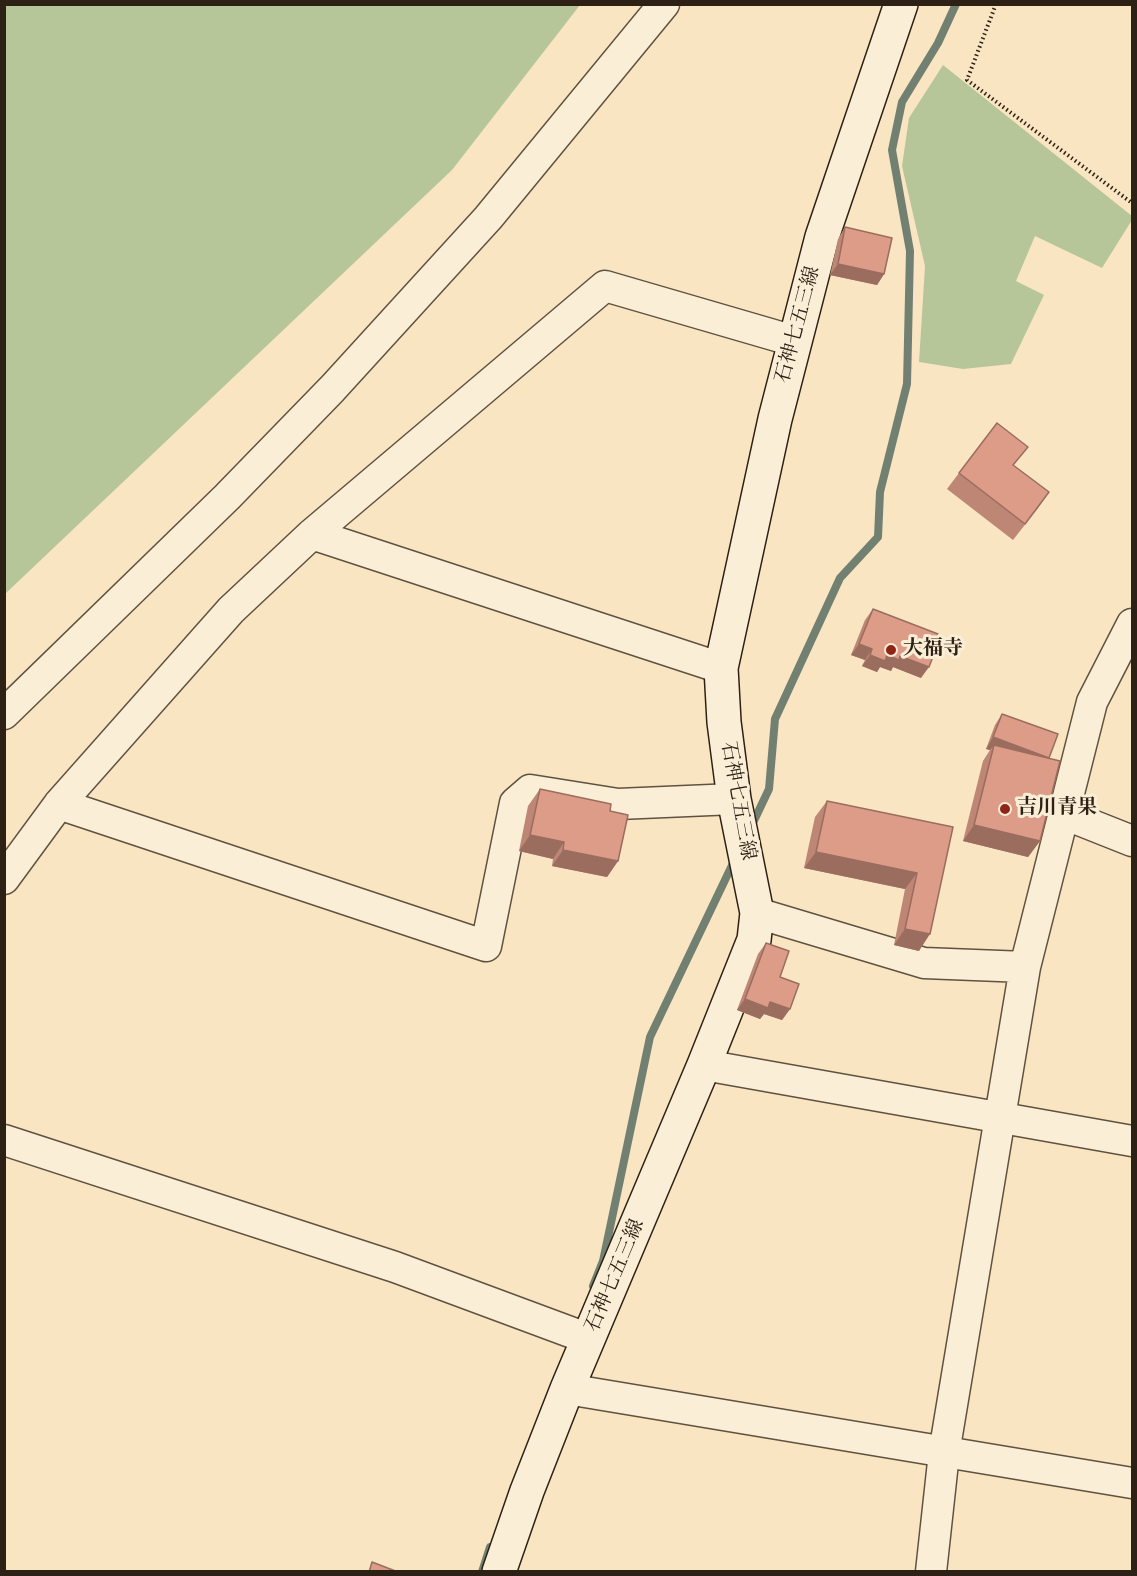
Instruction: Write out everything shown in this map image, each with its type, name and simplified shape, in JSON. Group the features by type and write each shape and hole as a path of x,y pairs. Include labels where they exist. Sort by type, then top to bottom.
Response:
{"main road":[{"name":"石神七五三線","path":"499,1572 526,1491 567,1389 590,1339 754,940 757,913 734,799 724,722 722,668 775,419 822,237 901,4"}],"street":[{"path":"4,714 227,497 332,389 488,218 664,4"},
{"path":"4,879 59,804 231,610 312,534 605,286 794,341"},
{"path":"312,534 722,668"},
{"path":"931,1572 944,1453 1025,967 1092,702 1132,624"},
{"path":"59,804 486,946 515,803 530,790 618,804 734,799"},
{"path":"1064,814 1132,841"},
{"path":"757,913 924,963 1025,967"},
{"path":"704,1065 1132,1141"},
{"path":"4,1140 395,1267 590,1339"},
{"path":"567,1389 1132,1483"}],"path":[{"path":"996,4 967,80 1132,203"}],"green space":[{"path":"5,4 580,5 452,170 5,594"},
{"path":"943,65 1132,216 1132,220 1102,268 1035,236 1016,281 1044,295 1011,364 963,369 919,362 925,266 902,166 909,118"}],"building":[{"path":"845,227 892,238 884,274 838,264"},
{"path":"997,423 1028,447 1013,465 1049,492 1025,524 959,473"},
{"name":"大福寺","path":"873,609 938,634 934,645 937,646 929,667 900,656 899,660 887,655 885,661 870,655 872,649 859,644"},
{"path":"1002,714 1058,734 1049,758 993,737"},
{"name":"吉川青果","path":"994,745 1060,761 1040,841 974,825"},
{"path":"540,789 611,804 610,811 628,815 618,861 563,850 564,842 530,835"},
{"path":"827,801 953,827 930,934 905,929 917,873 816,852"},
{"path":"766,943 789,951 780,977 799,984 790,1009 770,1002 768,1008 745,999"},
{"path":"372,1562 398,1572 369,1572"}],"waterway":[{"path":"751,827 769,789 775,719 840,578 878,537 880,492 907,384 910,251 892,150 902,102 938,43 956,4"},
{"path":"593,1286 603,1261 650,1037 736,857"},
{"path":"482,1572 490,1547"}],"place":[{"name":"大福寺","path":"891,650"},
{"name":"吉川青果","path":"1005,809"}]}
